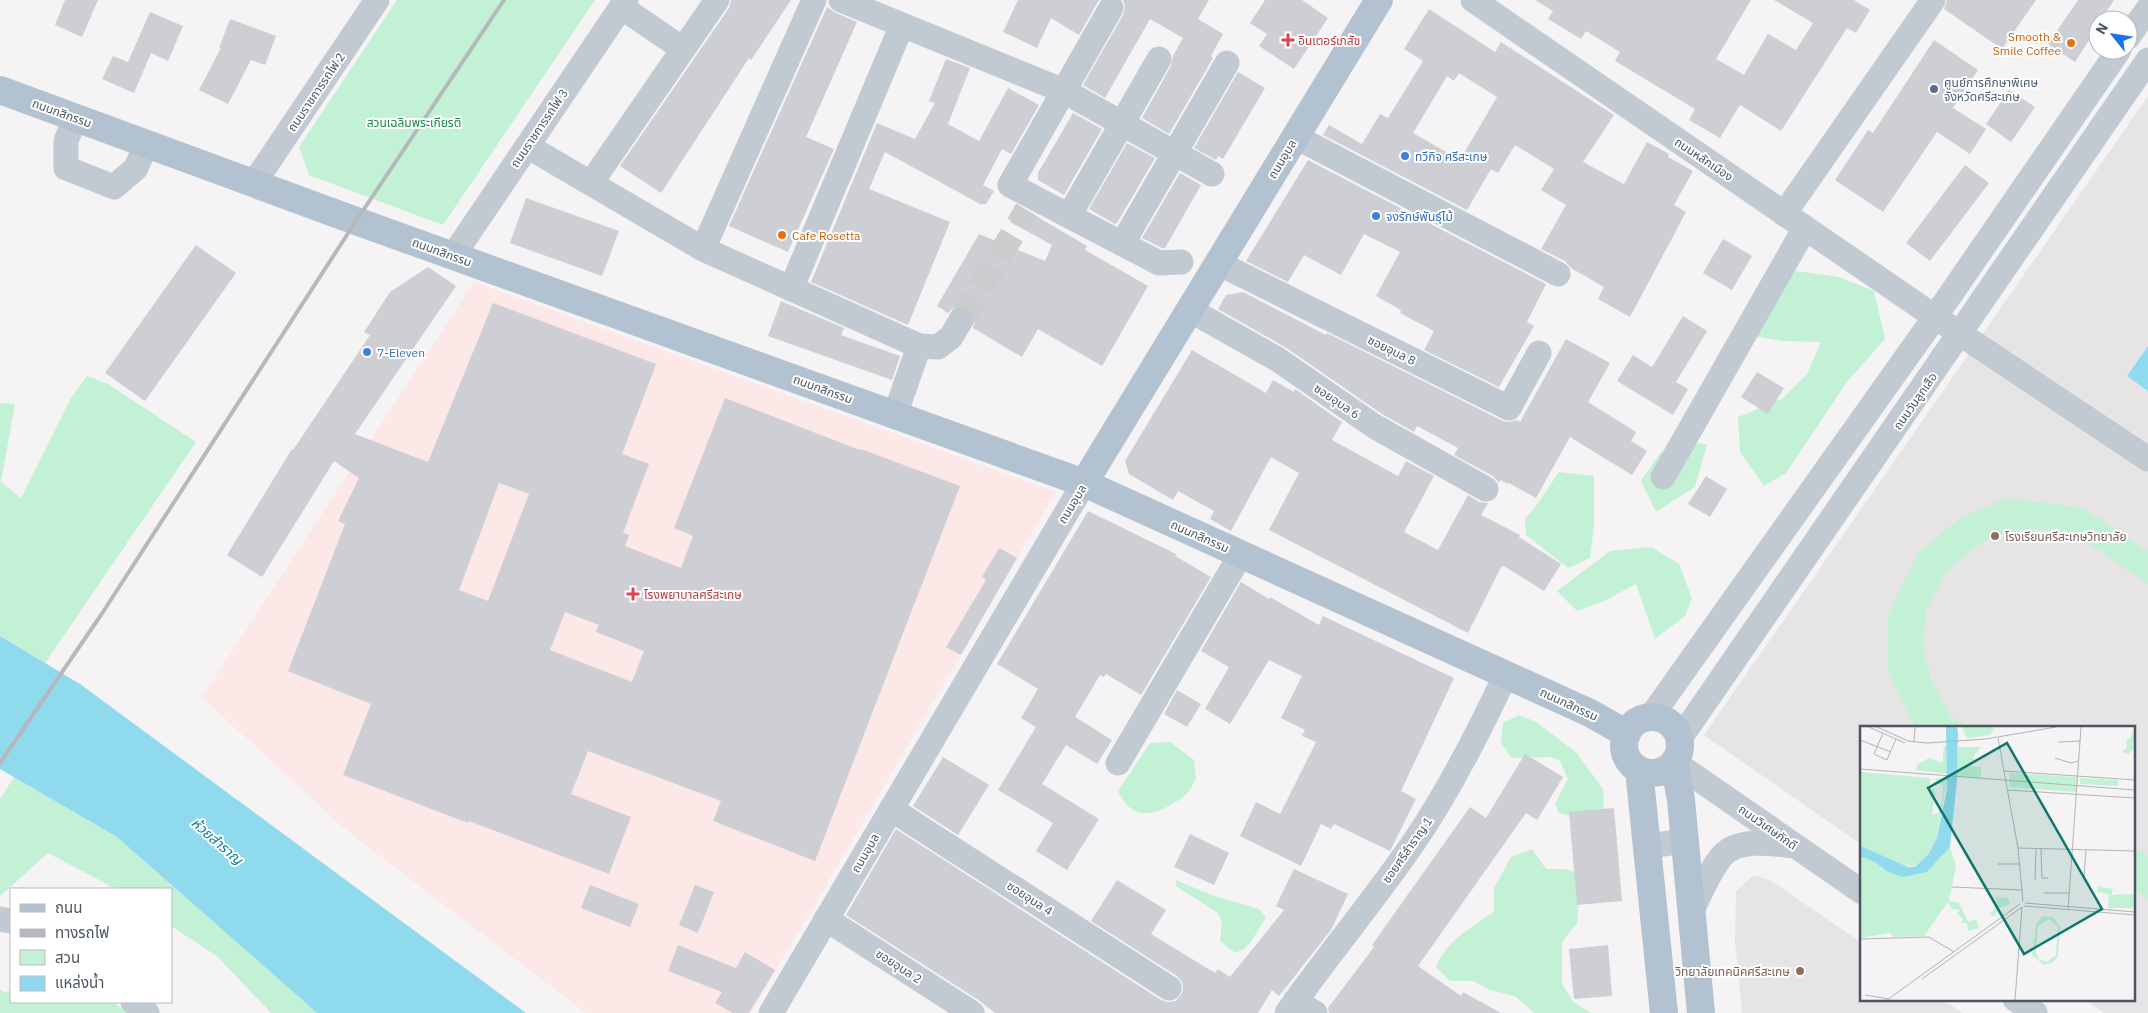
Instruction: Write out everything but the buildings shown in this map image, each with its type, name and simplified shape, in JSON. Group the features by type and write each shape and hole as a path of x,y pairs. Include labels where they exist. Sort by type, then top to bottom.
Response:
{"main road":[{"name":"ถนนอุบล","path":"1084,483 1379,0"},
{"name":"ถนนกสิกรรม","path":"2,91 453,256 1084,483 1590,712 1628,734"},
{"path":"1677,751 1662,772 1654,773 1639,770 1633,766 1626,754 1625,740 1636,723 1650,718 1666,721 1677,732 1677,751 1701,1013"},
{"path":"1639,770 1664,1013"}],"street":[{"name":"ถนนราชการรถไฟ 2","path":"254,183 378,0"},
{"path":"590,183 717,0"},
{"path":"703,249 814,0"},
{"path":"841,0 1064,91 1212,174"},
{"name":"ถนนหลักเมือง","path":"1473,0 1935,317 2148,459"},
{"path":"1784,214 1933,0"},
{"path":"623,4 683,49"},
{"name":"ถนนราชการรถไฟ 3","path":"453,256 623,4"},
{"path":"1111,8 1010,185 1030,204 1069,216 1159,263 1181,262"},
{"path":"2138,23 2148,8"},
{"path":"791,289 902,25"},
{"path":"1069,216 1160,59"},
{"path":"1650,718 1935,317 2112,60"},
{"name":"ถนนวันลูกเสือ","path":"1677,751 2148,60"},
{"path":"1122,244 1227,63"},
{"path":"75,118 66,141 66,168 114,187 136,168 146,144"},
{"path":"1296,137 1558,274"},
{"path":"527,146 703,249 919,346 938,347 951,337 960,320"},
{"path":"1663,477 1805,228"},
{"name":"ซอยอุบล 8","path":"1218,263 1509,408 1539,353"},
{"name":"ซอยอุบล 6","path":"1190,310 1277,359 1374,426 1486,489"},
{"path":"895,415 919,346"},
{"name":"ถนนอุบล","path":"771,1013 1084,483"},
{"path":"1118,763 1240,554"},
{"name":"ซอยศรีสำราญ 1","path":"1299,1009 1414,842 1448,788 1506,674"},
{"name":"ถนนวิเศษภักดี","path":"1677,751 1796,847 1860,891"},
{"name":"ซอยอุบล 4","path":"891,809 1169,988"},
{"path":"1648,846 1685,840"},
{"path":"1692,912 1712,870 1729,850 1752,843 1796,847"},
{"name":"ซอยอุบล 2","path":"826,919 857,946 972,1013"},
{"path":"2016,1000 2035,1013"},
{"path":"134,1003 147,1013"}],"shaded area":[{"name":"โรงเรียนศรีสะเกษวิทยาลัย","path":"2148,96 2148,1013 2104,1013 2085,1000 2136,1000 2136,726 1860,726 1860,844 1704,735"},
{"name":"โรงพยาบาลศรีสะเกษ","path":"474,282 1056,492 751,1013 586,1013 346,830 202,697"},
{"name":"วิทยาลัยเทคนิคศรีสะเกษ","path":"1754,875 1770,880 1860,942 1860,1000 1943,1000 1962,1013 1742,1013 1735,942 1736,891"}],"green space":[{"name":"สวนเฉลิมพระเกียรติ","path":"397,0 595,0 443,225 309,175 299,147"},
{"path":"1788,270 1839,277 1874,291 1885,339 1847,382 1786,473 1764,486 1740,452 1738,417 1782,399 1807,374 1821,342 1783,341 1747,335"},
{"path":"87,376 108,384 196,442 45,663 0,636 0,403 15,404 1,482 21,498 71,398"},
{"path":"1689,443 1707,444 1695,487 1656,512 1641,481 1660,453"},
{"path":"1559,472 1594,476 1594,526 1590,558 1568,568 1526,535 1525,519"},
{"path":"2008,498 2083,508 2148,551 2148,584 2074,533 2028,529 1994,536 1974,548 1946,573 1927,609 1923,644 1932,681 1950,715 1965,726 1915,726 1888,671 1888,614 1918,553 1962,517"},
{"path":"1651,547 1679,564 1692,598 1685,616 1655,639 1636,584 1602,602 1577,611 1557,591 1610,551"},
{"path":"1519,715 1536,722 1576,752 1603,789 1604,809 1587,820 1559,813 1555,804 1568,779 1560,761 1551,757 1512,758 1501,743 1503,723"},
{"path":"1170,742 1194,760 1196,779 1184,796 1164,809 1148,813 1134,811 1123,800 1118,791 1150,743"},
{"path":"14,777 117,837 317,1013 271,1013 218,957 172,927 172,888 114,888 48,853 0,896 0,799"},
{"path":"2136,848 2148,856 2148,899 2136,890"},
{"path":"1532,849 1546,869 1565,869 1581,874 1577,923 1562,942 1562,984 1574,1003 1592,1013 1534,1013 1515,996 1493,991 1473,981 1450,981 1436,967 1446,950 1460,935 1494,912 1494,888 1511,857"},
{"path":"1176,880 1214,896 1259,909 1266,917 1251,942 1244,949 1235,953 1220,941 1222,922 1218,913 1176,886"},
{"path":"0,990 6,993 10,990 10,1003 114,1003 129,1013 0,1013"}],"water":[{"path":"2148,346 2148,391 2127,376"},
{"name":"ห้วยสำราญ","path":"0,636 80,684 526,1013 317,1013 117,837 0,769"}],"tunnel":[{"path":"961,320 1027,210"}],"railway":[{"path":"0,763 101,615 356,221 504,0"}],"place":[{"name":"อินเตอร์เภสัช","path":"1288,40"},
{"name":"Smooth & Smile Coffee","path":"2071,43"},
{"name":"ศูนย์การศึกษาพิเศษ จังหวัดศรีสะเกษ","path":"1934,89"},
{"name":"ทวีกิจ ศรีสะเกษ","path":"1405,156"},
{"name":"จงรักษ์พันธุ์ไม้","path":"1376,216"},
{"name":"Cafe Rosetta","path":"782,235"},
{"name":"7-Eleven","path":"367,352"},
{"name":"โรงเรียนศรีสะเกษวิทยาลัย","path":"1995,536"},
{"name":"โรงพยาบาลศรีสะเกษ","path":"633,594"},
{"name":"วิทยาลัยเทคนิคศรีสะเกษ","path":"1800,971"}]}
